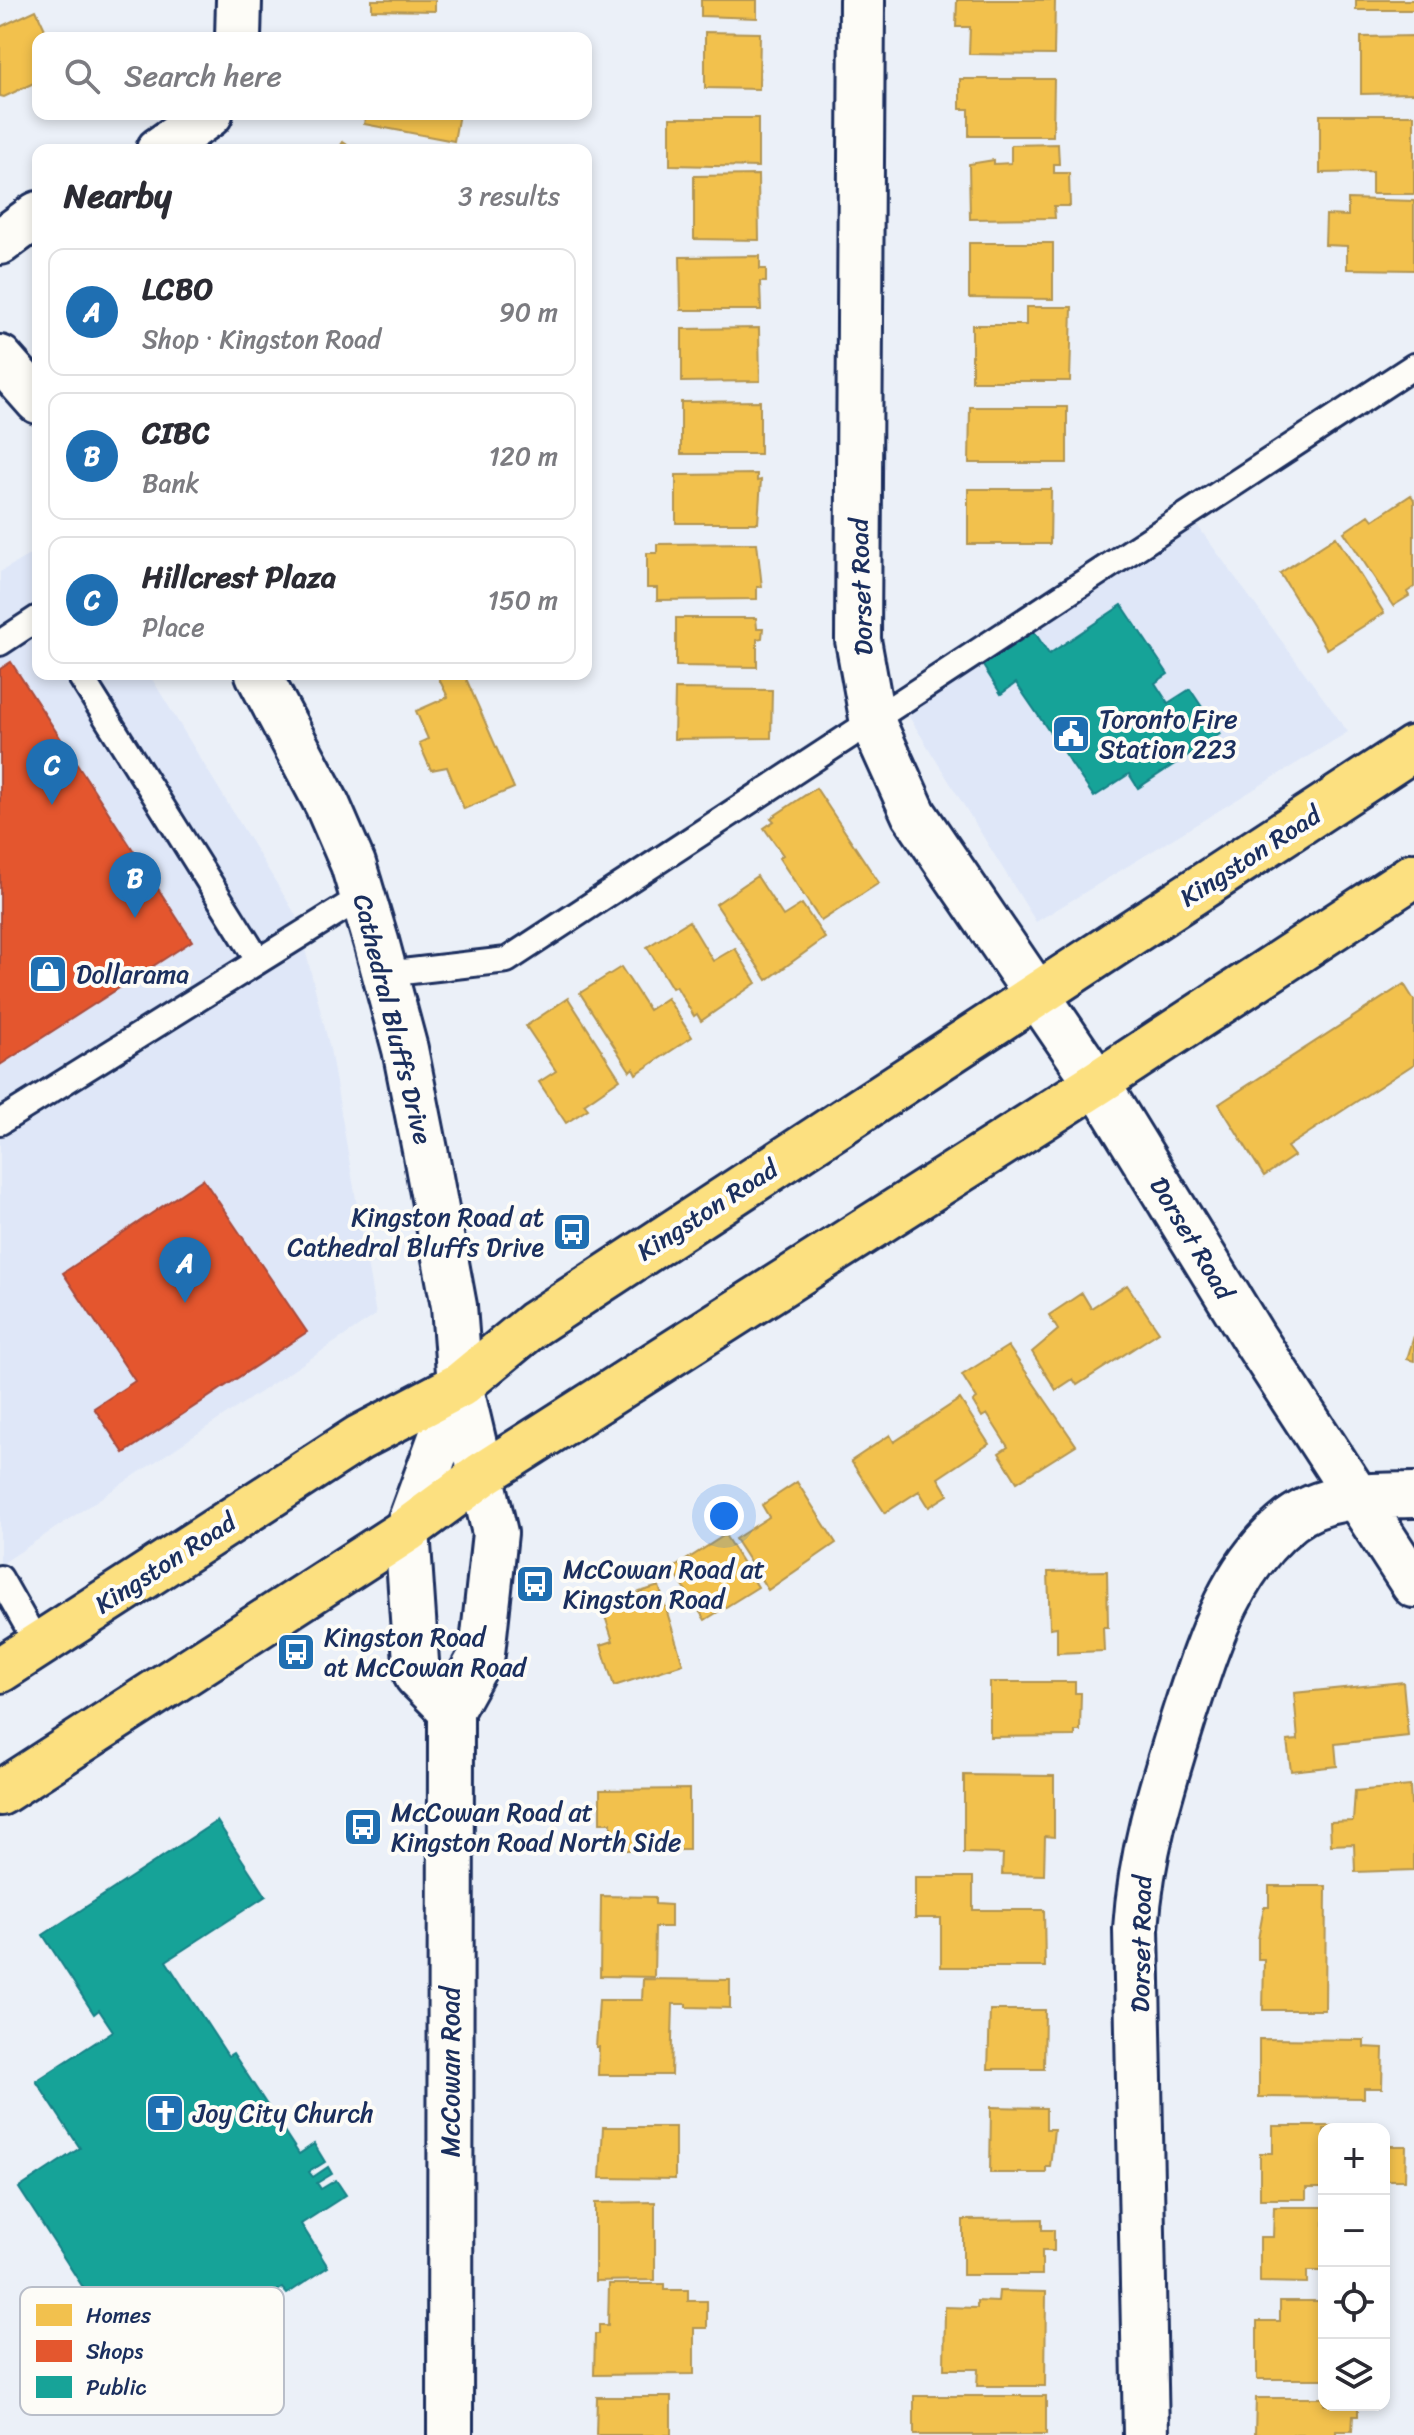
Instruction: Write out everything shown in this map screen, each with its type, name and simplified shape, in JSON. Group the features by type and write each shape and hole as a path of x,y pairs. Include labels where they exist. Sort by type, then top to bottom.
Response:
{"main road":[{"name":"Kingston Road","path":"0,1670 359,1438 460,1385 534,1324 1414,748"},
{"path":"0,1793 407,1530 483,1474 1097,1083 1414,875"}],"street":[{"path":"238,32 239,0"},
{"name":"Dorset Road","path":"862,0 858,640 873,723 914,814 1097,1083 1253,1337 1358,1496 1326,1502 1291,1519 1259,1552 1232,1592 1211,1635 1152,1814 1140,1873 1136,1929 1146,2435"},
{"path":"168,144 202,120"},
{"path":"0,242 32,218"},
{"path":"0,358 32,394"},
{"name":"Cathedral Bluffs Drive","path":"261,680 327,804 363,896 385,974 408,1063 454,1306 460,1385"},
{"path":"451,1710 417,1676 407,1530 460,1385"},
{"name":"McCowan Road","path":"450,2435 451,1710 482,1654 495,1533 460,1385"},
{"path":"1358,1496 1414,1495"},
{"path":"1358,1496 1414,1585"}],"lane":[{"path":"385,974 507,960 1414,366"},
{"path":"0,643 32,622"},
{"path":"83,680 258,960"},
{"path":"0,1122 363,896"},
{"path":"0,1578 38,1645"}],"shaded area":[{"path":"1189,514 1348,732 1036,922 900,702"},
{"path":"32,553 32,680 153,680 297,917 330,1049 376,1315 0,1565 0,572"}],"building: Homes":[{"path":"372,0 435,0 435,11 372,10"},
{"path":"701,0 757,0 757,18 701,16"},
{"path":"957,0 1055,0 1054,55 969,54 970,27 956,27"},
{"path":"1356,0 1414,0 1414,10 1356,10"},
{"path":"36,10 46,32 32,32 32,84 4,97 0,96 0,27"},
{"path":"705,32 760,33 759,89 705,88"},
{"path":"1414,36 1414,93 1361,94 1361,37"},
{"path":"960,79 1054,79 1053,136 969,136 969,109 960,109"},
{"path":"1320,115 1414,115 1414,194 1372,194 1372,172 1320,173"},
{"path":"670,118 758,118 758,167 670,165"},
{"path":"365,120 458,120 454,141 364,124"},
{"path":"1058,144 1059,164 1054,164 1054,173 1069,173 1070,206 1054,206 1055,218 970,219 969,164 994,160 994,164 1011,163 1011,145"},
{"path":"758,175 759,240 694,239 694,176"},
{"path":"1348,199 1414,201 1414,270 1347,269 1347,246 1325,245 1326,215 1348,216"},
{"path":"969,243 1053,243 1053,299 969,298"},
{"path":"760,256 760,269 766,269 766,282 760,282 761,310 681,310 680,257"},
{"path":"1026,307 1072,307 1070,381 972,381 972,325 1026,325"},
{"path":"759,328 760,381 682,382 682,329"},
{"path":"760,401 760,454 681,454 681,402"},
{"path":"970,407 1067,407 1067,463 969,463"},
{"path":"757,474 757,481 761,480 758,523 676,523 676,475"},
{"path":"968,489 1051,489 1050,544 968,544"},
{"path":"1411,495 1414,500 1414,587 1407,592 1409,596 1393,606 1344,532 1369,515 1373,520"},
{"path":"1336,537 1384,613 1327,649 1280,573"},
{"path":"757,543 762,587 757,587 757,599 657,600 657,588 647,588 647,553 657,553 657,544"},
{"path":"676,618 756,618 757,628 763,628 762,638 757,639 757,667 676,666"},
{"path":"440,680 467,680 514,788 464,809 447,767 431,770 419,743 428,739 416,711 448,697"},
{"path":"675,689 772,690 771,738 674,739"},
{"path":"816,788 879,883 821,921 779,858 783,855 764,828 774,821 771,818"},
{"path":"757,876 783,916 802,904 825,938 767,980 716,904"},
{"path":"689,921 713,961 735,948 756,983 701,1021 697,1014 694,1016 676,986 672,988 647,947"},
{"path":"621,967 649,1010 667,998 692,1037 636,1074 633,1068 630,1071 580,993"},
{"path":"1404,984 1414,1000 1414,1064 1287,1147 1294,1156 1264,1176 1219,1104"},
{"path":"568,998 620,1079 584,1104 588,1109 566,1123 539,1082 556,1071 526,1026"},
{"path":"1127,1285 1159,1332 1077,1385 1073,1379 1056,1390 1032,1352 1058,1330 1049,1315 1082,1293 1091,1308"},
{"path":"1414,1336 1414,1361 1407,1359"},
{"path":"1008,1346 1076,1445 1017,1482 999,1453 1008,1447 987,1414 982,1417 973,1402 977,1399 962,1375"},
{"path":"960,1399 989,1444 938,1478 948,1495 929,1507 919,1491 885,1513 851,1461 890,1435 894,1442"},
{"path":"797,1482 836,1543 768,1590 735,1539 769,1517 762,1505"},
{"path":"725,1535 758,1587 705,1620 672,1569"},
{"path":"1107,1571 1108,1627 1103,1627 1104,1651 1057,1653 1057,1627 1050,1628 1048,1572"},
{"path":"659,1586 683,1664 614,1686 601,1645 613,1641 601,1604"},
{"path":"990,1682 1075,1682 1075,1693 1081,1693 1080,1731 1075,1731 1075,1736 990,1737"},
{"path":"1403,1682 1408,1736 1335,1744 1337,1766 1291,1771 1287,1741 1298,1740 1294,1693"},
{"path":"964,1775 1054,1776 1054,1837 1045,1836 1044,1875 1002,1874 1003,1854 964,1853"},
{"path":"1410,1786 1411,1805 1414,1805 1414,1870 1355,1872 1354,1844 1331,1845 1330,1822 1353,1821 1355,1791"},
{"path":"689,1789 689,1850 611,1850 611,1823 600,1823 600,1790"},
{"path":"915,1877 973,1877 973,1910 1044,1910 1045,1967 941,1967 941,1918 915,1918"},
{"path":"1269,1886 1326,1886 1325,2010 1263,2010 1264,1959 1258,1959 1258,1939 1264,1907 1269,1907"},
{"path":"601,1896 655,1897 655,1904 671,1905 671,1927 655,1927 654,1977 600,1976"},
{"path":"643,1979 730,1980 730,2008 673,2004 671,2075 598,2075 599,2000 642,2000"},
{"path":"990,2010 1045,2010 1044,2069 988,2069"},
{"path":"1259,2039 1364,2040 1364,2047 1383,2048 1382,2088 1364,2088 1364,2098 1259,2097"},
{"path":"991,2107 1046,2108 1046,2129 1054,2129 1050,2167 1046,2167 1046,2173 990,2173"},
{"path":"1273,2126 1318,2126 1318,2188 1306,2188 1306,2199 1260,2199 1260,2153 1273,2153"},
{"path":"603,2127 675,2127 675,2179 600,2178"},
{"path":"1390,2146 1406,2146 1405,2180 1390,2180"},
{"path":"655,2202 655,2280 595,2281 595,2203"},
{"path":"1274,2207 1318,2207 1318,2271 1307,2271 1307,2283 1260,2282 1260,2237 1273,2237"},
{"path":"1042,2219 1042,2230 1054,2230 1054,2251 1042,2251 1042,2275 963,2275 963,2220"},
{"path":"609,2284 664,2284 664,2290 688,2290 688,2301 707,2301 707,2328 694,2328 694,2374 594,2375 595,2334 599,2334 599,2325 608,2325"},
{"path":"999,2291 1046,2292 1045,2386 977,2386 978,2369 944,2369 945,2307 977,2308 977,2301 998,2302"},
{"path":"1280,2301 1318,2301 1318,2379 1257,2379 1257,2321 1280,2321"},
{"path":"914,2396 1046,2396 1046,2435 914,2435"},
{"path":"597,2397 671,2397 671,2435 596,2435"},
{"path":"1256,2398 1318,2398 1318,2411 1358,2411 1358,2416 1353,2416 1352,2431 1336,2431 1336,2435 1255,2434"}],"building: Shops":[{"path":"11,662 192,941 0,1065 0,669"},
{"path":"203,1179 307,1332 124,1453 94,1408 135,1381 63,1273"}],"building: Public":[{"path":"1122,605 1168,674 1155,683 1168,703 1190,689 1220,734 1138,788 1129,774 1094,797 1016,683 1001,694 978,658 1029,624 1049,654"},
{"name":"Joy City Church","path":"217,1821 266,1896 166,1961 228,2056 233,2053 299,2154 314,2144 325,2162 309,2172 313,2177 328,2167 332,2174 317,2183 321,2189 336,2180 346,2195 301,2224 328,2267 287,2294 284,2287 83,2287 19,2188 80,2148 36,2081 113,2031 99,2010 94,2014 43,1935"}],"place":[{"name":"Toronto Fire Station 223","path":"1071,734"},
{"name":"Hillcrest Plaza","path":"52,805"},
{"name":"CIBC","path":"135,918"},
{"name":"Dollarama","path":"48,974"},
{"name":"Kingston Road at Cathedral Bluffs Drive","path":"572,1232"},
{"name":"LCBO","path":"185,1303"},
{"name":"McCowan Road at Kingston Road","path":"535,1584"},
{"name":"Kingston Road at McCowan Road","path":"296,1652"},
{"name":"McCowan Road at Kingston Road North Side","path":"363,1827"},
{"name":"Joy City Church","path":"165,2113"}]}
